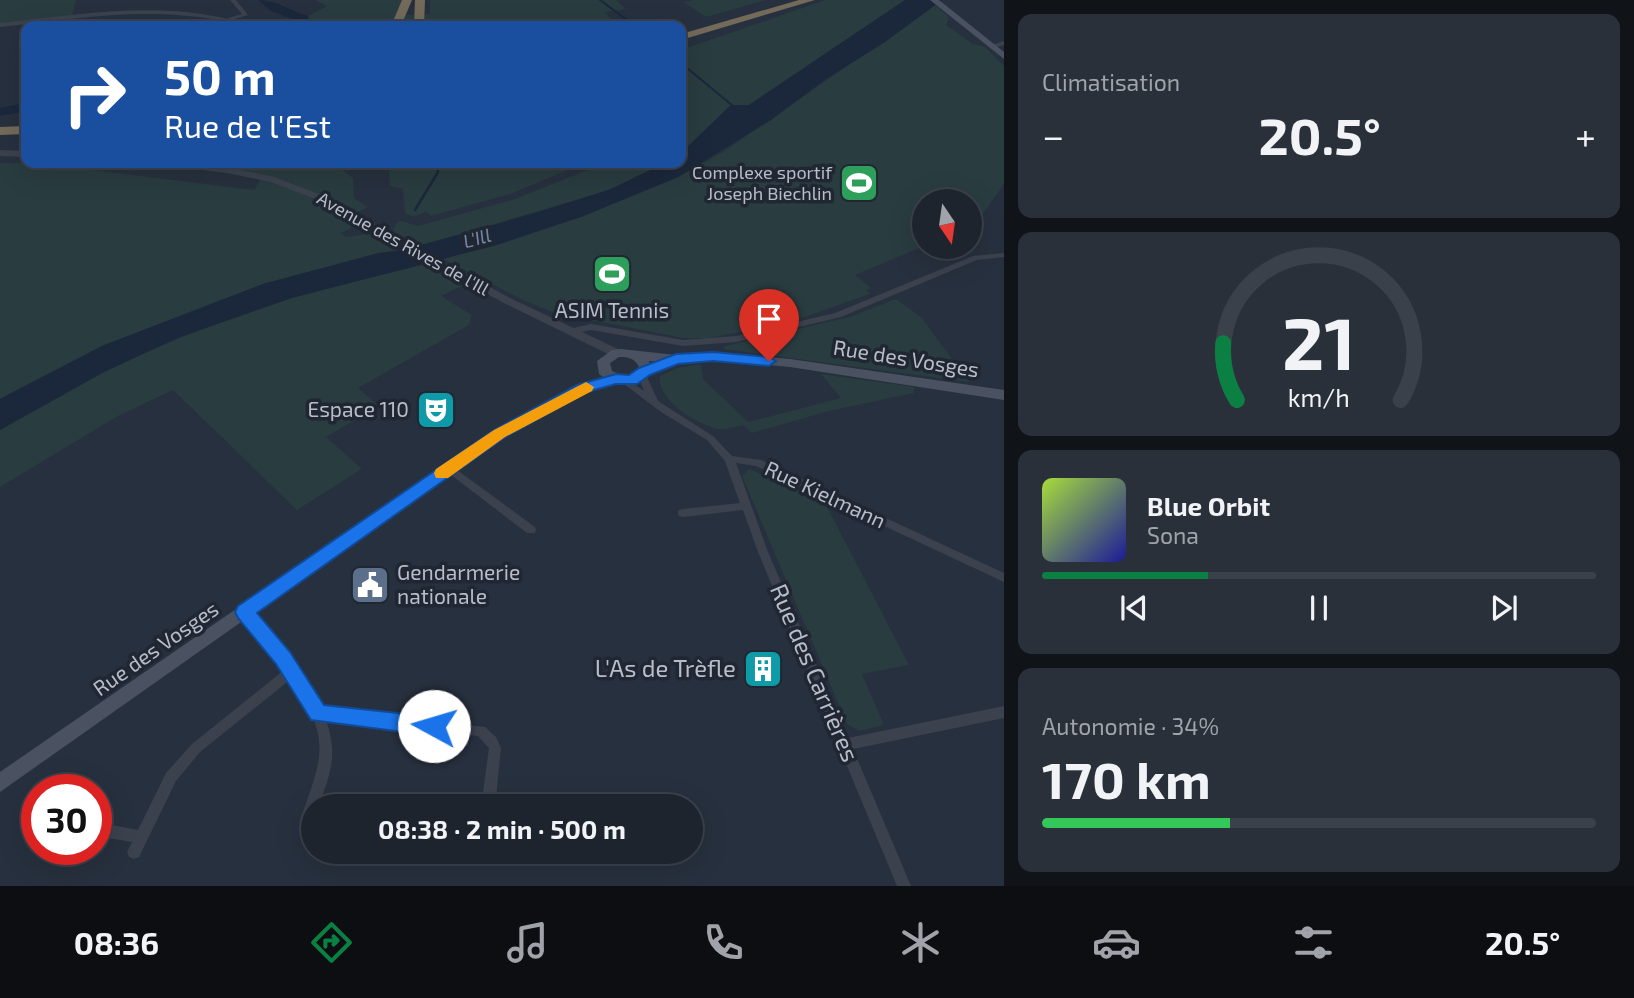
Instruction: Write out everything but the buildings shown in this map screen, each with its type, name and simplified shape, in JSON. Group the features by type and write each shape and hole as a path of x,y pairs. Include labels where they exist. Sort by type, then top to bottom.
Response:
{"highway":[{"path":"398,21 407,0"},
{"path":"419,21 420,0"},
{"path":"686,27 780,0"},
{"path":"686,36 810,0"},
{"path":"0,121 21,120"},
{"path":"0,131 21,130"},
{"path":"0,137 21,136"}],"main road":[{"path":"934,0 1004,57"},
{"name":"Rue des Vosges","path":"582,388 616,352 676,359 713,356 790,363 1004,395"},
{"path":"637,356 644,363 643,373"},
{"name":"Rue des Vosges","path":"0,783 500,433 582,388 643,373 676,359"},
{"path":"603,365 620,380"}],"street":[{"path":"230,19 245,15 233,0"},
{"path":"42,21 138,12 235,21"},
{"path":"0,25 21,23"},
{"path":"992,46 1004,43"},
{"path":"0,153 21,154"},
{"name":"Avenue des Rives de l'Ill","path":"211,168 274,180 326,200 503,299 572,331 585,340 616,352"},
{"path":"572,331 591,327 683,343 736,339 838,315 976,258 1004,255"},
{"name":"Avenue des Rives de l'Ill","path":"585,340 603,365"},
{"path":"643,373 654,403"},
{"path":"620,380 710,438 729,459"},
{"name":"Rue des Carrières","path":"729,459 744,506 904,886"},
{"name":"Rue Kielmann","path":"729,459 758,463 1004,578"},
{"path":"449,468 531,530"},
{"path":"683,513 744,506"},
{"path":"245,612 292,671 318,713 326,735 326,764 316,794"},
{"path":"134,852 171,777 196,748 292,671"},
{"path":"845,745 1004,712"},
{"path":"318,713 481,732 492,741 495,748 490,794"},
{"path":"326,735 340,716"},
{"path":"112,832 141,837"}],"shaded area":[{"path":"0,0 76,0 72,16 0,24"},
{"path":"315,0 403,0 396,15 430,14 430,0 616,0 626,9 605,12 613,21 306,21 305,18 327,6"},
{"path":"766,0 706,17 684,2"},
{"path":"825,0 905,0 749,105 731,105 686,148 686,48"},
{"name":"Complexe sportif Joseph Biechlin","path":"935,5 949,17 946,25 973,44 985,47 1004,66 1004,184 982,215 982,189 912,189 912,251 855,275 871,288 867,290 870,294 788,323 709,338 683,338 555,313 525,301 443,259 581,217 678,177 723,152"},
{"path":"0,163 21,163 21,168 76,168 254,190 264,175 224,168 342,168 353,178 354,198 368,207 350,216 355,220 350,229 341,233 345,237 374,233 407,249 379,253 263,284 102,346 0,399"},
{"path":"388,168 573,168 510,194 431,216 426,211 416,216 405,213 403,189 390,186"},
{"path":"592,168 656,168 610,190 420,246 393,231 397,222 418,226 515,199"},
{"path":"430,263 459,280 457,282 462,286 441,296 472,315 469,325 358,388 379,406 326,437 362,469 297,510 173,390 118,416 0,487 0,430 69,390 178,339 252,311 307,293"},
{"path":"896,299 921,317 969,382 723,349 725,346 849,317"},
{"path":"701,364 703,379 748,422 841,398 821,374 914,387 914,393 829,411 752,433 744,425 720,429 699,422 680,410 664,394 660,385 660,376 677,368"},
{"path":"749,469 824,501 909,665 862,674 884,725 859,731 847,724 742,476"}],"water":[{"name":"L'Ill","path":"905,0 942,0 771,120 678,177 581,217 497,245 292,298 177,338 104,372 0,430 0,399 102,346 263,284 504,222 605,191 655,168 686,168 686,148 731,105 749,105"}],"waterway":[{"path":"264,0 275,9 304,21"},
{"path":"600,0 628,21"},
{"path":"686,67 733,106"},
{"path":"0,112 21,108"},
{"path":"415,210 438,168"}],"slow traffic":[{"path":"442,473 500,433 586,387"}],"place":[{"name":"Complexe sportif Joseph Biechlin","path":"859,183"},
{"name":"ASIM Tennis","path":"612,274"},
{"name":"Espace 110","path":"436,410"},
{"name":"Gendarmerie nationale","path":"370,585"},
{"name":"L'As de Trèfle","path":"763,669"}],"route":[{"path":"434,726 318,713 283,658 245,612 500,433 582,388 616,379 631,380 645,371 676,359 713,356 769,361"}]}
